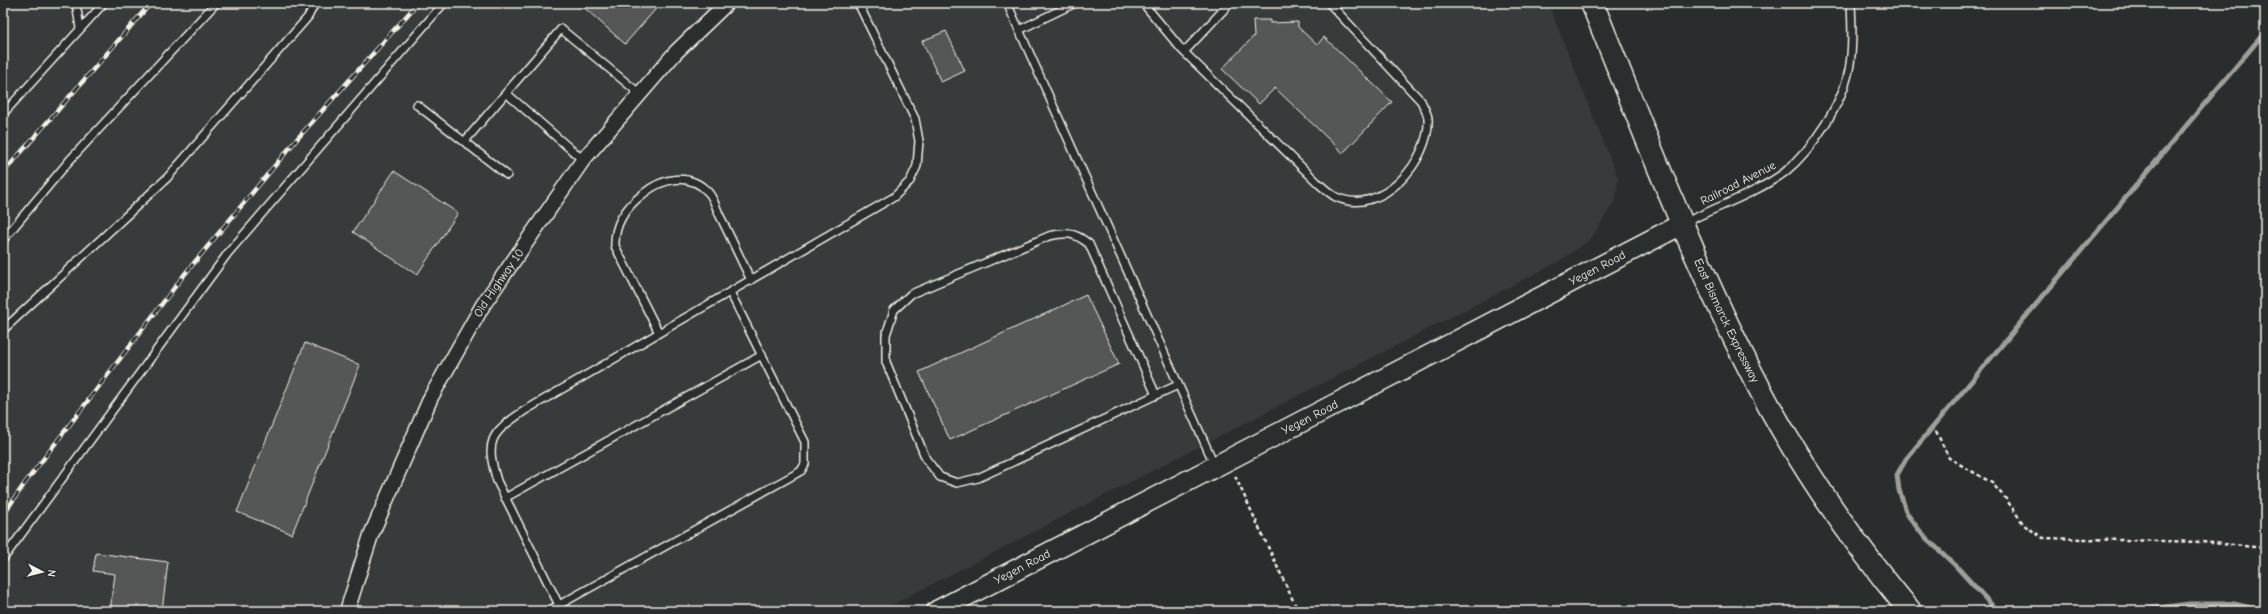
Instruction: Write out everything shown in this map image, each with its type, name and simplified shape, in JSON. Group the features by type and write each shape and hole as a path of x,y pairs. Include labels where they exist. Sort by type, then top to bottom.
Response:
{"main road":[{"name":"East Bismarck Expressway","path":"1592,3 1682,224 1755,379 1818,488 1850,533 1910,611"}],"street":[{"name":"Old Highway 10","path":"347,611 371,536 431,397 483,305 583,160 676,52 727,3"},
{"name":"Yegen Road","path":"937,611 1682,224"}],"lane":[{"path":"76,3 80,28"},
{"path":"3,114 104,3"},
{"path":"3,240 69,161 216,3"},
{"path":"3,330 167,178 308,17 315,3"},
{"path":"3,559 228,253 444,3"},
{"path":"559,605 497,481 492,462 491,448 500,427 894,197 910,181 917,166 919,141 915,119 858,3"},
{"path":"1007,3 1178,385 1221,463"},
{"path":"1019,30 1075,3"},
{"path":"1143,3 1184,52 1319,184 1336,197 1354,201 1376,198 1393,189 1417,161 1425,140 1428,117 1421,101 1329,3"},
{"path":"1184,52 1230,3"},
{"name":"Railroad Avenue","path":"1682,224 1757,188 1785,171 1812,143 1834,110 1849,70 1851,3"},
{"path":"465,141 561,29 640,94"},
{"path":"506,93 583,160"},
{"path":"417,105 507,175"},
{"path":"659,333 615,246 614,236 622,216 635,200 651,187 674,179 694,181 710,193 751,280"},
{"path":"1156,395 1089,244 1078,235 1065,233 1049,236 911,294 894,310 886,335 886,362 926,459 940,477 957,483 978,478 1178,385"},
{"path":"548,611 801,471 805,464 805,442 730,292"},
{"path":"505,498 762,356"}],"path":[{"path":"1936,431 1949,458 1992,483 2024,526 2043,538 2202,542 2265,548"},
{"path":"1221,463 1298,611"}],"shaded area":[{"path":"3,3 1548,3 1618,178 1616,199 1591,239 1558,262 880,611 3,611"}],"building":[{"path":"579,3 661,3 625,44"},
{"path":"1253,20 1270,20 1270,23 1298,22 1298,27 1317,45 1324,37 1392,102 1343,153 1275,88 1259,104 1222,69 1254,36"},
{"path":"946,31 965,71 941,82 922,41"},
{"path":"394,171 458,213 417,275 353,232"},
{"path":"1086,295 1119,364 950,440 919,372"},
{"path":"305,343 360,365 292,534 237,512"},
{"path":"96,553 168,562 162,611 110,611 115,574 93,571"}],"waterway":[{"path":"1997,611 1955,565 1923,535 1907,514 1899,490 1897,475 1906,459 2265,32"},
{"path":"2133,611 2189,604 2234,604 2264,611"}],"railway":[{"path":"3,173 151,3"},
{"path":"3,515 25,483 184,275 297,139 418,3"}]}
